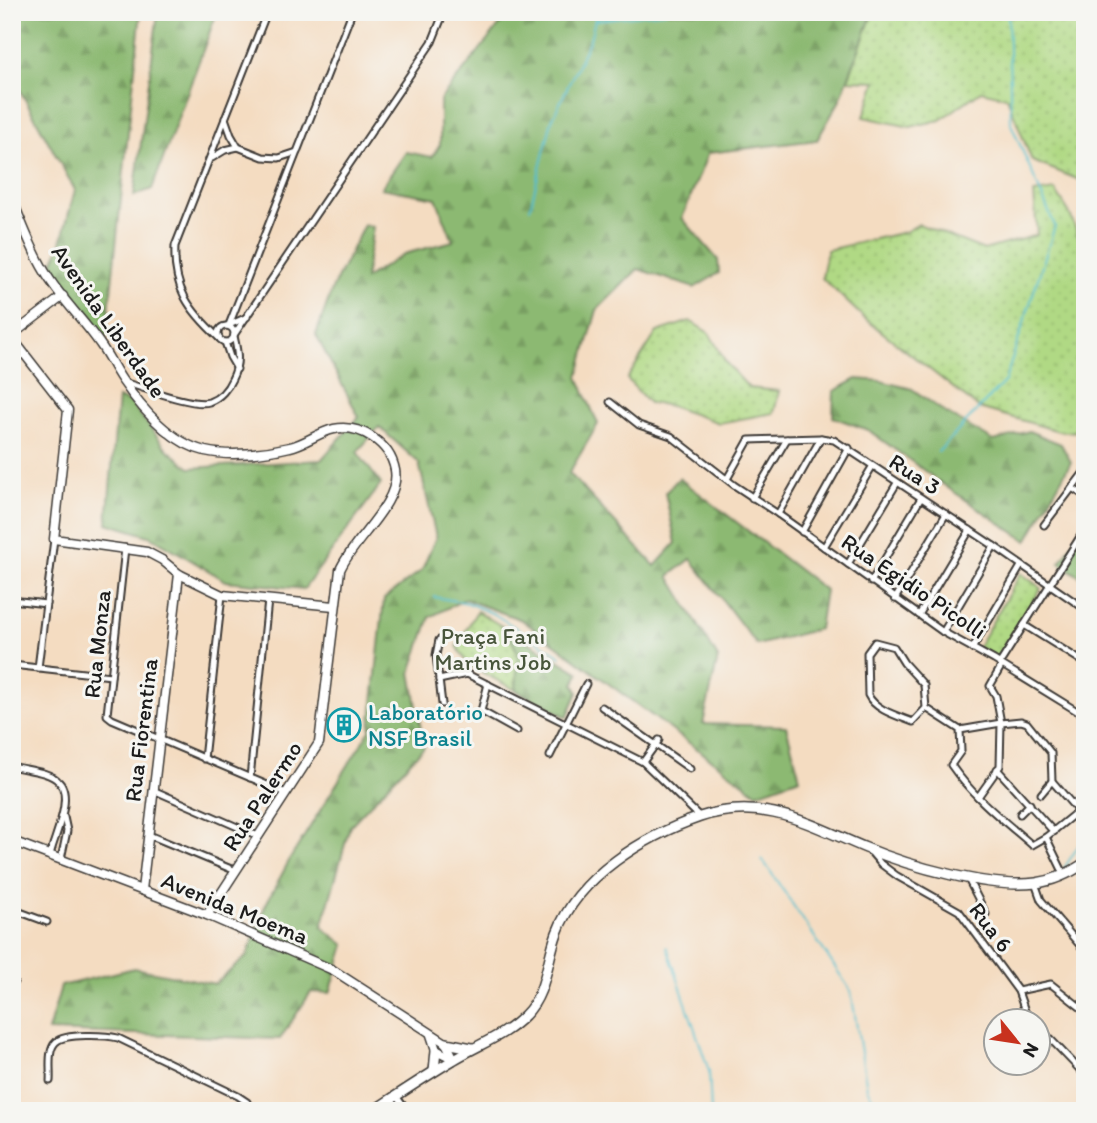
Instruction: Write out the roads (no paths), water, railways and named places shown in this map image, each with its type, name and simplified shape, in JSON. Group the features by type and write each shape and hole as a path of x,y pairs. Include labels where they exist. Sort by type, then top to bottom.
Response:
{"main road":[{"name":"Avenida Liberdade","path":"12,199 17,223 45,272 101,344 123,382 171,435 188,446 208,452 261,453 293,447 334,429 364,432 379,441 395,469 394,489 381,514 346,555 340,569 334,606"},
{"path":"62,296 12,336 68,410 54,539 146,552 222,595 334,606"},
{"name":"Rua Fiorentina","path":"142,890 179,573"},
{"name":"Rua Palermo","path":"207,915 319,743 334,606"},
{"path":"684,824 692,809"},
{"path":"373,1111 523,1017 537,1002 557,933 580,892 619,858 700,817 730,810 759,809 801,820 904,862 1006,883 1035,883 1065,874 1085,863"},
{"name":"Avenida Moema","path":"12,841 207,915 333,970 446,1043"},
{"path":"431,1035 436,1050 434,1072"},
{"path":"446,1043 474,1048"},
{"path":"446,1043 454,1059"},
{"path":"436,1050 454,1059"}],"street":[{"path":"267,12 176,246 174,265 187,304 222,340 230,341 432,42 444,12"},
{"path":"228,326 352,12"},
{"path":"226,118 238,147"},
{"path":"211,159 225,150 238,147 263,157 279,158 297,152"},
{"path":"238,300 240,308 247,316"},
{"path":"203,323 219,329 247,316"},
{"path":"123,382 184,400 209,402 226,391 237,369 239,356 234,336 228,326"},
{"path":"219,329 237,369"},
{"name":"Rua Egidio Picolli","path":"610,402 638,425 671,436 752,498 943,632 1085,716"},
{"path":"778,514 821,438"},
{"path":"752,498 787,439"},
{"name":"Rua 3","path":"727,479 749,440 834,440 1085,609"},
{"path":"802,532 849,448"},
{"path":"824,547 872,467"},
{"path":"1044,525 1085,471"},
{"path":"848,564 897,483"},
{"path":"1072,488 1085,496"},
{"path":"871,582 921,498"},
{"path":"895,598 946,514"},
{"path":"978,797 1000,766 1001,723 996,695 990,686 1024,625 1085,529"},
{"path":"919,615 970,530"},
{"path":"38,668 54,539"},
{"path":"943,632 994,546"},
{"name":"Rua Monza","path":"125,548 108,718 286,793"},
{"path":"972,649 1021,566"},
{"path":"204,759 222,595"},
{"path":"12,600 46,604"},
{"path":"250,778 268,600"},
{"path":"1024,625 1085,663"},
{"path":"439,640 436,655 442,705"},
{"path":"876,642 894,647 904,663 923,682 926,708 913,722 870,701 867,653 876,642"},
{"path":"12,665 111,676"},
{"path":"439,680 467,674 643,762 700,817"},
{"path":"488,684 481,711 517,731"},
{"path":"550,756 586,684"},
{"path":"602,706 658,742 690,769"},
{"path":"926,708 960,730 1001,723 1027,723 1051,753 1052,781 1078,809 1054,832 1032,845 992,811 962,781 951,765 961,751 960,730"},
{"path":"643,762 658,742"},
{"path":"12,766 50,776 59,782 64,792 63,816 50,855"},
{"path":"998,769 1054,832"},
{"path":"1041,794 1052,781"},
{"path":"153,790 258,836"},
{"path":"1020,814 1030,804"},
{"path":"61,859 67,831 63,816"},
{"path":"149,835 236,870"},
{"path":"1046,837 1065,874"},
{"name":"Rua 6","path":"869,849 881,864 897,876 956,909 1018,991 1024,1007"},
{"path":"967,877 986,914"},
{"path":"1035,883 1041,900 1085,951"},
{"path":"12,909 47,922"},
{"path":"1018,991 1051,984 1085,1011"},
{"path":"50,1081 51,1050 56,1041 64,1038 107,1036 118,1038 239,1096 247,1102 251,1111"},
{"path":"1052,1041 1085,1075"},
{"path":"396,1096 407,1111"}],"waterway":[{"path":"530,208 552,120 590,39 597,12"},
{"path":"595,20 666,12"},
{"path":"938,452 1005,381 1055,226 1011,124 1008,12"},
{"path":"434,597 468,603 494,614 561,656"},
{"path":"1063,870 1085,839"},
{"path":"762,859 851,991 867,1089 881,1111"},
{"path":"667,947 709,1071 711,1111"}],"place":[{"name":"Laboratório NSF Brasil","path":"344,725"}],"park label":[{"name":"Praça Fani Martins Job","path":"493,649"}]}
